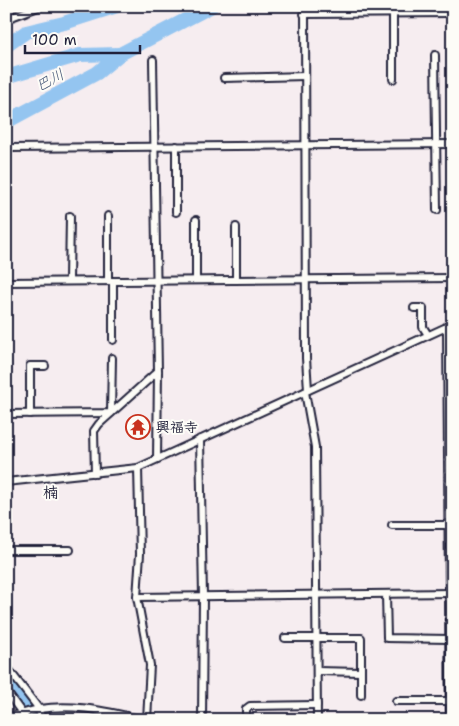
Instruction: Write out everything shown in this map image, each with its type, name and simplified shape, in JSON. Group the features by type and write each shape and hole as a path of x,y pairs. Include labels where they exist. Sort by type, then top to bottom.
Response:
{"street":[{"path":"6,19 41,6"},
{"path":"305,6 306,358 307,391 315,447 317,720"},
{"path":"393,13 393,79"},
{"path":"304,14 453,13"},
{"path":"435,55 434,92 437,99 438,144 437,210"},
{"path":"153,60 158,372 157,459"},
{"path":"224,78 305,76"},
{"path":"6,150 10,148 155,146 453,144"},
{"path":"176,146 176,212"},
{"path":"69,282 70,216"},
{"path":"108,216 112,340"},
{"path":"196,220 196,280"},
{"path":"236,227 236,280"},
{"path":"6,282 453,278"},
{"path":"414,308 423,308 423,327 428,335"},
{"path":"6,482 138,468 450,325 448,524 451,593 449,639 451,660 450,720"},
{"path":"111,413 112,358"},
{"path":"30,414 30,366 45,366"},
{"path":"95,474 94,431 111,413 158,372"},
{"path":"6,414 111,413"},
{"path":"200,440 203,596 202,720"},
{"path":"6,717 25,717 39,709 86,708 146,720 150,665 137,598 140,564 138,468"},
{"path":"392,524 448,524"},
{"path":"6,550 70,550"},
{"path":"137,598 451,593"},
{"path":"386,594 387,638 449,639"},
{"path":"286,638 361,638 362,695"},
{"path":"6,666 39,709 43,720"},
{"path":"317,671 361,672"},
{"path":"6,691 25,717"},
{"path":"396,701 451,702"},
{"path":"246,720 246,709 250,706 317,705"}],"waterway":[{"path":"6,46 26,32 64,23 117,6"},
{"name":"巴川","path":"6,122 97,73 120,54 212,6"},
{"path":"6,77 80,55 120,54"},
{"path":"6,680 34,720"}],"place":[{"name":"興福寺","path":"138,427"}],"district":[{"name":"楠","path":"51,492"}]}
